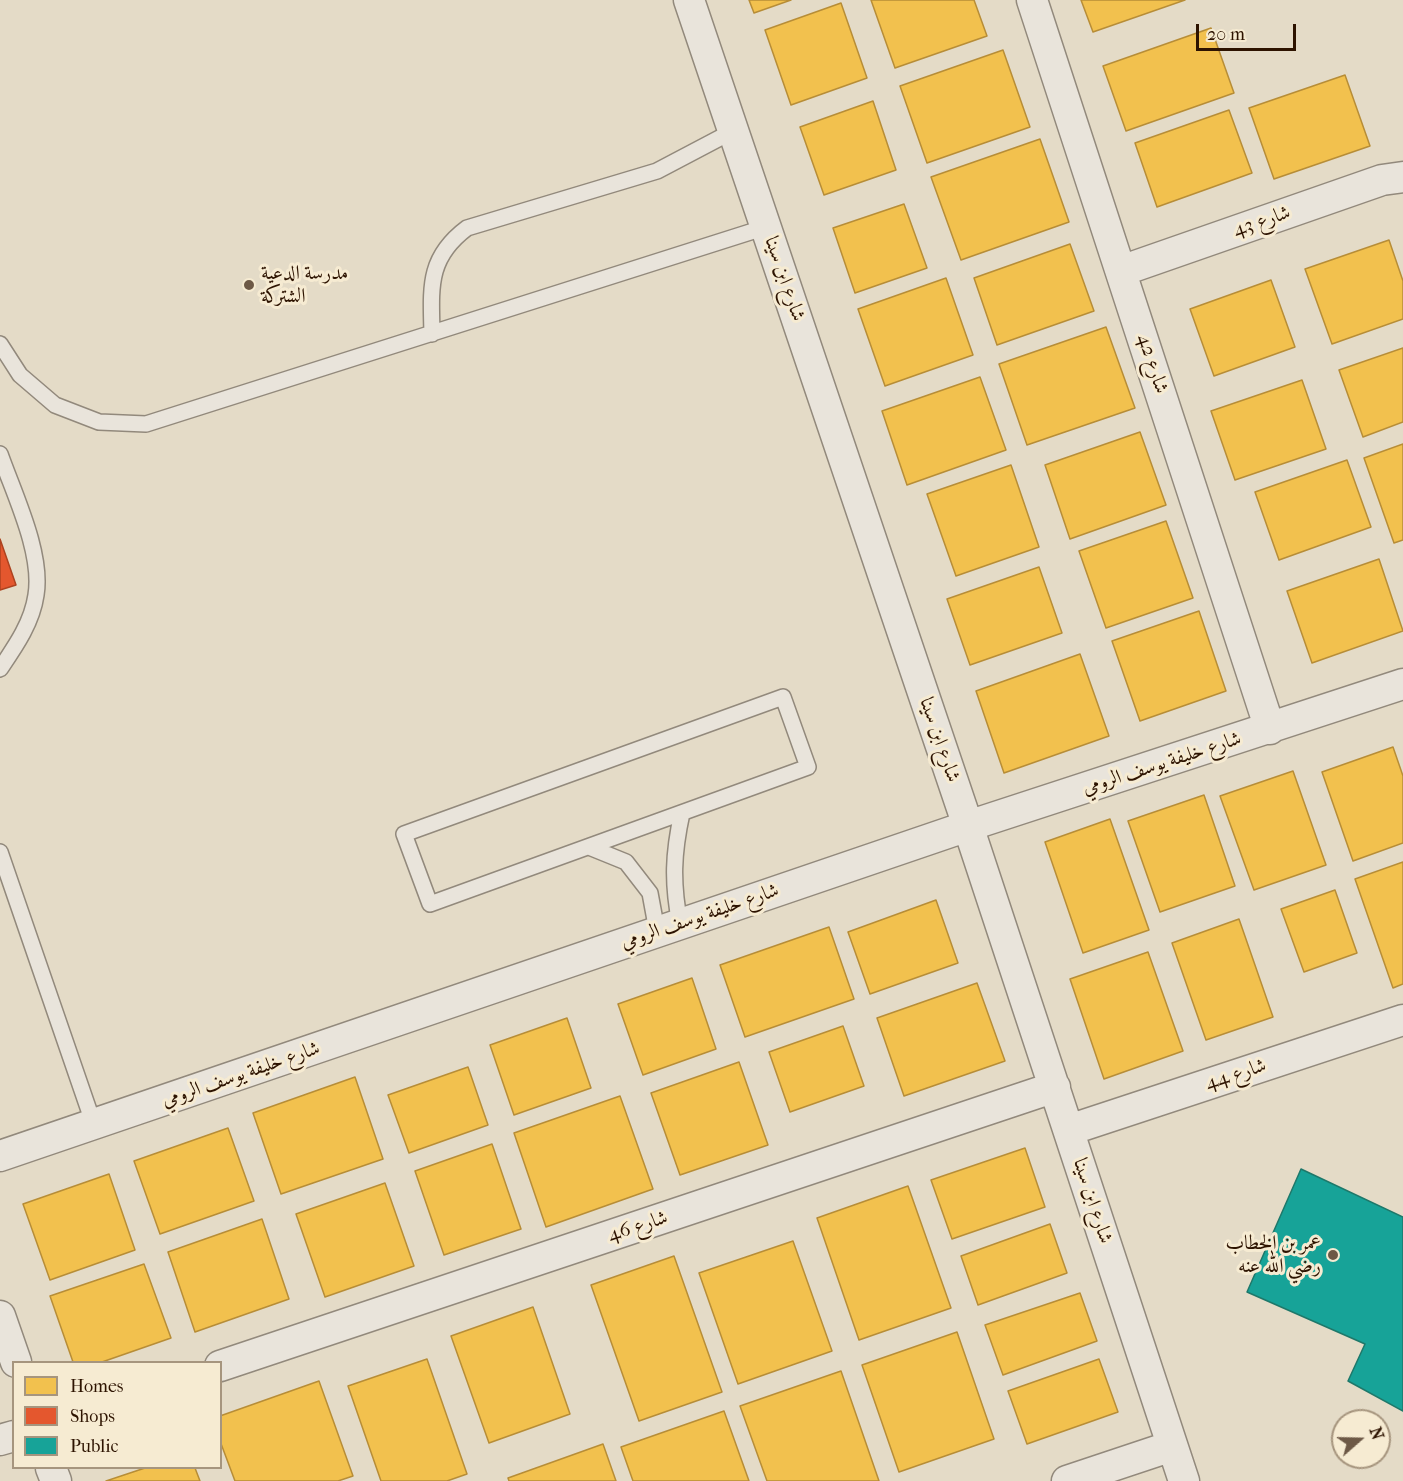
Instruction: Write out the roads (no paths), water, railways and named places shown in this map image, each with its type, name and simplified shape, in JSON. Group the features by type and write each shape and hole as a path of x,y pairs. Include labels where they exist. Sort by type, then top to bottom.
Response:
{"street":[{"name":"شارع ابن سينا","path":"689,0 968,826 1184,1481"},
{"name":"شارع 42","path":"1032,0 1270,729"},
{"name":"شارع 43","path":"1121,271 1382,180 1403,177"},
{"name":"شارع خليفة يوسف الرومي","path":"0,1156 968,826 1403,684"},
{"name":"شارع 44","path":"1069,1130 1403,1020"},
{"name":"شارع 46","path":"222,1365 1055,1088"},
{"path":"0,1316 16,1361"},
{"path":"1067,1481 1172,1446"}],"lane":[{"path":"432,334 433,274 439,256 450,240 467,228 657,171 733,130"},
{"path":"0,344 20,375 55,405 99,422 146,424 766,227"},
{"path":"0,454 33,551 37,575 36,596 31,615 20,640 0,669"},
{"path":"783,697 808,767 682,813 430,904 404,834 783,697"},
{"path":"669,928 674,849 682,813"},
{"path":"589,847 626,862 650,893 669,928"},
{"path":"0,852 94,1125"}],"place":[{"name":"مدرسة الدعية الشتركة","path":"249,285"},
{"name":"عمر بن الخطاب رضي الله عنه","path":"1333,1255"}]}
